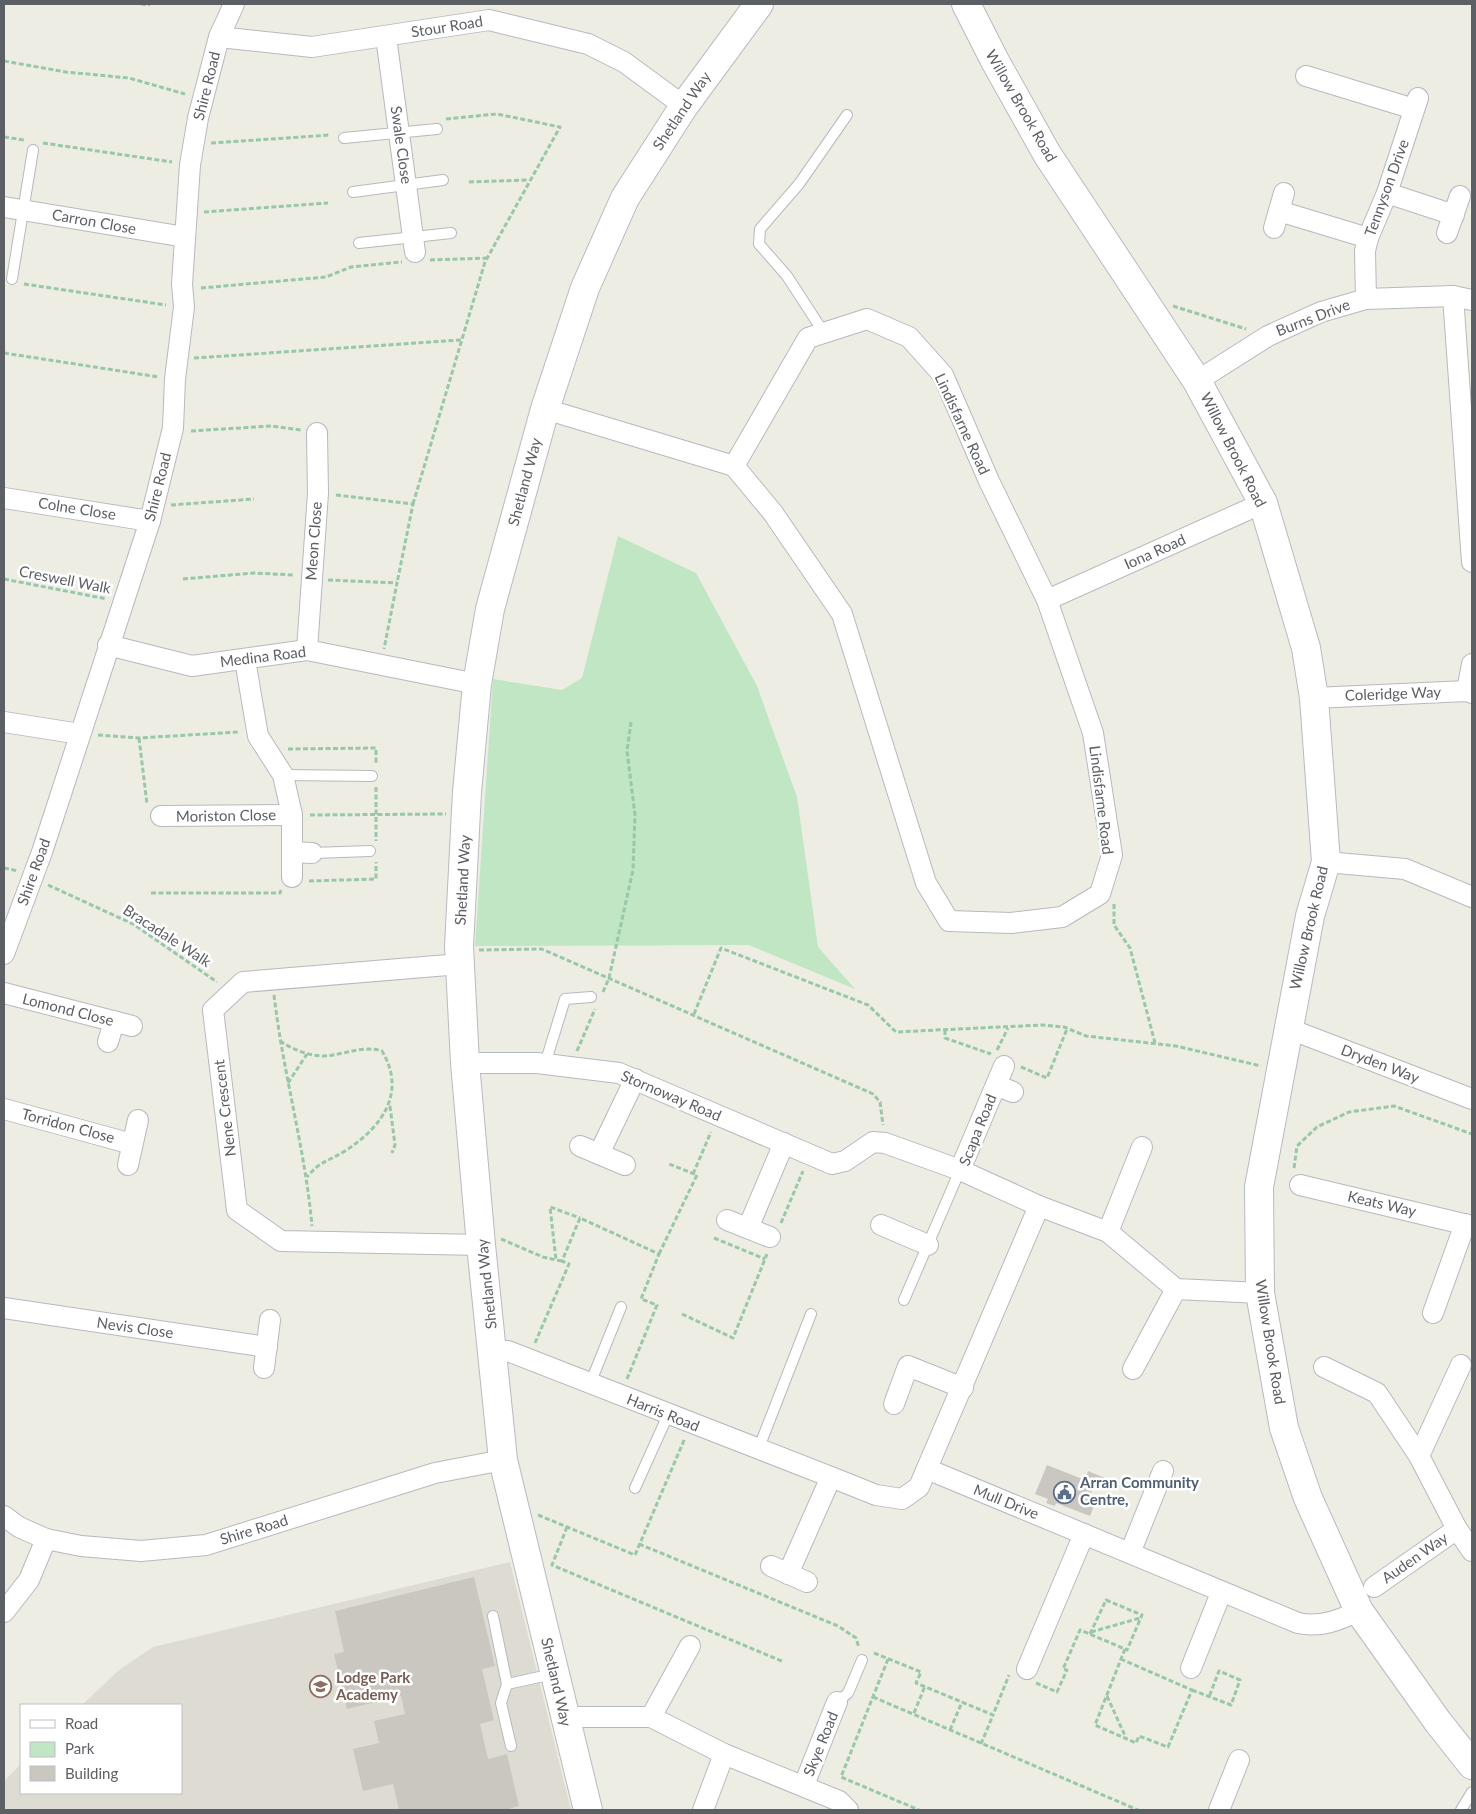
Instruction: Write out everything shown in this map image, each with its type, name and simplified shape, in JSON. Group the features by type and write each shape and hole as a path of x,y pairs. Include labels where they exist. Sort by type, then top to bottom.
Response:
{"street":[{"name":"Shire Road","path":"5,947 33,878 152,512 173,428 175,379 183,299 190,165 203,99 219,37 234,4"},
{"name":"Shetland Way","path":"588,1810 503,1460 465,1062 460,957 466,813 477,684 490,609 545,409 585,288 625,198 684,106 759,4"},
{"name":"Willow Brook Road","path":"966,4 995,61 1047,154 1198,381 1263,504 1306,648 1314,698 1326,862 1310,916 1287,1028 1259,1187 1260,1293 1284,1428 1308,1498 1360,1611 1472,1764"},
{"name":"Stour Road","path":"219,37 312,47 386,37 491,12 588,44 624,62 684,106"},
{"name":"Swale Close","path":"386,37 415,253"},
{"name":"Tennyson Drive","path":"1315,85 1416,103 1387,193 1368,238 1365,251 1366,299"},
{"path":"1387,193 1454,215"},
{"name":"Carron Close","path":"13,208 185,237"},
{"path":"1279,210 1368,238"},
{"path":"1463,298 1472,562"},
{"name":"Burns Drive","path":"1198,381 1268,336 1321,312 1366,299 1463,298"},
{"name":"Lindisfarne Road","path":"867,319 909,337 943,375 989,481 1047,600 1093,733 1112,855 1100,894 1062,917 1011,923 949,921 926,883 842,614 773,514 734,466 808,338 824,333 867,319"},
{"path":"545,409 734,466"},
{"name":"Meon Close","path":"307,650 318,494 317,433"},
{"name":"Colne Close","path":"4,498 152,512"},
{"name":"Iona Road","path":"1047,600 1263,504"},
{"name":"Medina Road","path":"108,645 192,666 307,650 477,684"},
{"name":"Moriston Close","path":"246,660 257,730 266,749 283,775 292,815 292,877"},
{"path":"1470,692 1472,664"},
{"name":"Coleridge Way","path":"1314,698 1470,692"},
{"path":"4,722 80,734"},
{"name":"Moriston Close","path":"161,816 292,815"},
{"path":"292,852 312,853"},
{"path":"1326,862 1405,869 1472,896"},
{"name":"Nene Crescent","path":"460,957 243,982 213,1010 237,1210 281,1241 482,1241"},
{"name":"Lomond Close","path":"4,993 123,1024 108,1042"},
{"name":"Dryden Way","path":"1287,1028 1472,1099"},
{"name":"Stornoway Road","path":"465,1062 545,1064 619,1073 832,1164 844,1160 873,1142 885,1143"},
{"name":"Scapa Road","path":"1008,1065 1005,1089 960,1170 1038,1206 1108,1232 1176,1290"},
{"path":"599,1154 634,1079"},
{"name":"Torridon Close","path":"4,1109 132,1144"},
{"path":"128,1165 138,1120"},
{"path":"748,1228 784,1143"},
{"path":"885,1143 960,1170"},
{"path":"580,1146 625,1166"},
{"path":"1108,1232 1142,1147"},
{"name":"Keats Way","path":"1297,1177 1468,1225 1433,1313"},
{"name":"Harris Road","path":"494,1353 508,1351 876,1496 902,1499 919,1487 928,1469 988,1330 1038,1206"},
{"path":"727,1220 772,1240"},
{"path":"882,1225 928,1245"},
{"path":"1133,1369 1176,1290 1260,1293"},
{"name":"Nevis Close","path":"4,1308 267,1347"},
{"path":"264,1368 270,1320"},
{"path":"1420,1456 1461,1364"},
{"path":"894,1404 908,1366 963,1388"},
{"name":"Auden Way","path":"1324,1367 1378,1393 1420,1456 1457,1529 1472,1551"},
{"name":"Shire Road","path":"4,1516 19,1527 46,1538 82,1546 141,1551 206,1545 435,1473 503,1460"},
{"name":"Mull Drive","path":"928,1469 1221,1593 1298,1623 1310,1626 1338,1621 1360,1611"},
{"path":"1130,1553 1163,1471"},
{"path":"807,1582 779,1570 831,1477"},
{"name":"Auden Way","path":"1374,1587 1457,1529"},
{"path":"1027,1676 1084,1534"},
{"path":"4,1612 28,1580 46,1538"},
{"path":"1191,1668 1221,1593"},
{"path":"651,1717 690,1646"},
{"name":"Skye Road","path":"804,1785 838,1702"},
{"name":"Skye Road","path":"564,1717 651,1717 724,1754 840,1801 848,1810"},
{"path":"703,1810 724,1754"},
{"path":"1219,1810 1239,1760"}],"lane":[{"path":"824,333 787,276 759,244 758,237 760,229 799,184 847,115"},
{"path":"344,138 399,132 439,124"},
{"path":"12,279 13,208 33,150"},
{"path":"353,192 443,180"},
{"path":"359,243 415,253 450,233"},
{"path":"283,775 374,781"},
{"path":"312,853 370,851"},
{"path":"545,1064 565,999 597,999"},
{"path":"904,1300 960,1170"},
{"path":"590,1384 621,1307"},
{"path":"758,1450 811,1314"},
{"path":"635,1488 668,1415"},
{"path":"493,1616 507,1684 501,1703 511,1746"},
{"path":"838,1702 848,1693 862,1660"},
{"path":"507,1684 554,1674"},
{"path":"1461,1810 1472,1792"}],"path":[{"path":"141,4 150,5"},
{"path":"4,61 66,72 129,78 203,99"},
{"path":"381,664 413,504 460,340 487,258 560,126 497,114 439,124"},
{"path":"194,144 330,135"},
{"path":"4,137 190,165"},
{"path":"469,182 529,180"},
{"path":"187,213 328,203"},
{"path":"23,284 183,299 326,277 351,267 415,253 487,258"},
{"path":"1142,296 1268,336"},
{"path":"178,359 460,340"},
{"path":"4,353 175,379"},
{"path":"173,428 195,432 271,426 317,433"},
{"path":"318,494 358,496 413,504"},
{"path":"152,512 176,505 254,499"},
{"path":"183,578 254,573 311,579 396,583"},
{"name":"Creswell Walk","path":"4,579 122,603"},
{"path":"571,1066 597,999 609,978 633,870 635,815 627,751 631,722"},
{"path":"80,734 138,738 257,730"},
{"path":"138,738 149,816 161,816"},
{"path":"266,749 376,748 376,766"},
{"path":"374,781 376,842"},
{"path":"292,815 466,813"},
{"path":"151,893 280,893 283,884 292,877 296,881 376,879 376,860"},
{"path":"1106,872 1114,875 1114,925 1130,948 1155,1043"},
{"name":"Bracadale Walk","path":"33,878 133,924 232,992"},
{"path":"694,1014 721,948 868,1005 896,1032 1042,1025 1067,1028 1086,1036 1155,1043 1280,1070"},
{"path":"460,957 542,949 694,1014 873,1094 880,1102 885,1143"},
{"path":"273,980 280,1041 307,1177 314,1242"},
{"path":"945,1030 945,1038 994,1055 1008,1028"},
{"path":"1008,1065 1047,1078 1067,1028"},
{"path":"280,1041 291,1048 307,1054 324,1056 356,1049 382,1051 390,1064 392,1086 390,1105 395,1145 392,1153"},
{"path":"288,1083 307,1054"},
{"path":"307,1177 317,1165 344,1152 368,1135 390,1105"},
{"path":"1297,1177 1297,1146 1317,1127 1349,1112 1394,1106 1472,1134"},
{"path":"693,1174 717,1115"},
{"path":"682,1314 733,1338 772,1240 810,1154"},
{"path":"620,1396 657,1305 641,1299 659,1254 697,1175 669,1164"},
{"path":"556,1260 550,1207 580,1218 659,1254"},
{"path":"562,1261 580,1218"},
{"path":"482,1241 493,1236 543,1257 569,1264 528,1359"},
{"path":"714,1238 765,1259"},
{"path":"514,1506 634,1554 691,1424"},
{"path":"567,1527 552,1565 784,1662"},
{"path":"639,1544 838,1626 856,1638 862,1660"},
{"path":"980,1744 1010,1672 1027,1676 1057,1692 1067,1670 1063,1669 1080,1630 1091,1633 1127,1650 1142,1615 1106,1600 1091,1633"},
{"path":"1091,1633 1140,1618"},
{"path":"859,1648 921,1672 916,1683 993,1715"},
{"path":"1125,1648 1095,1725 1136,1743 1139,1736 1168,1747 1192,1690"},
{"path":"888,1659 841,1777 919,1810"},
{"path":"1121,1659 1192,1690 1209,1697 1231,1705 1240,1680 1219,1672 1209,1697"},
{"path":"914,1713 924,1686"},
{"path":"1107,1695 1127,1739"},
{"path":"873,1697 1138,1810"},
{"path":"950,1730 962,1702"}],"shaded area":[{"name":"Lodge Park Academy","path":"510,1562 571,1810 4,1810 4,1781 20,1765 20,1794 182,1794 182,1704 83,1704 119,1670 153,1647"}],"green space":[{"path":"618,536 696,573 757,686 797,797 818,947 855,989 749,945 475,946 493,679 562,690 582,678"}],"building":[{"name":"Arran Community Centre,","path":"1047,1465 1085,1480 1088,1471 1110,1480 1107,1490 1094,1485 1088,1501 1095,1503 1090,1516 1056,1503 1055,1506 1046,1503 1048,1499 1035,1494"},
{"path":"474,1577 495,1666 482,1669 494,1720 480,1724 488,1759 507,1754 519,1806 504,1810 399,1810 393,1784 363,1791 353,1749 379,1743 374,1721 405,1714 401,1696 347,1709 334,1654 344,1652 335,1611"}],"place":[{"name":"Arran Community Centre,","path":"1064,1492"},
{"name":"Lodge Park Academy","path":"320,1687"}]}
